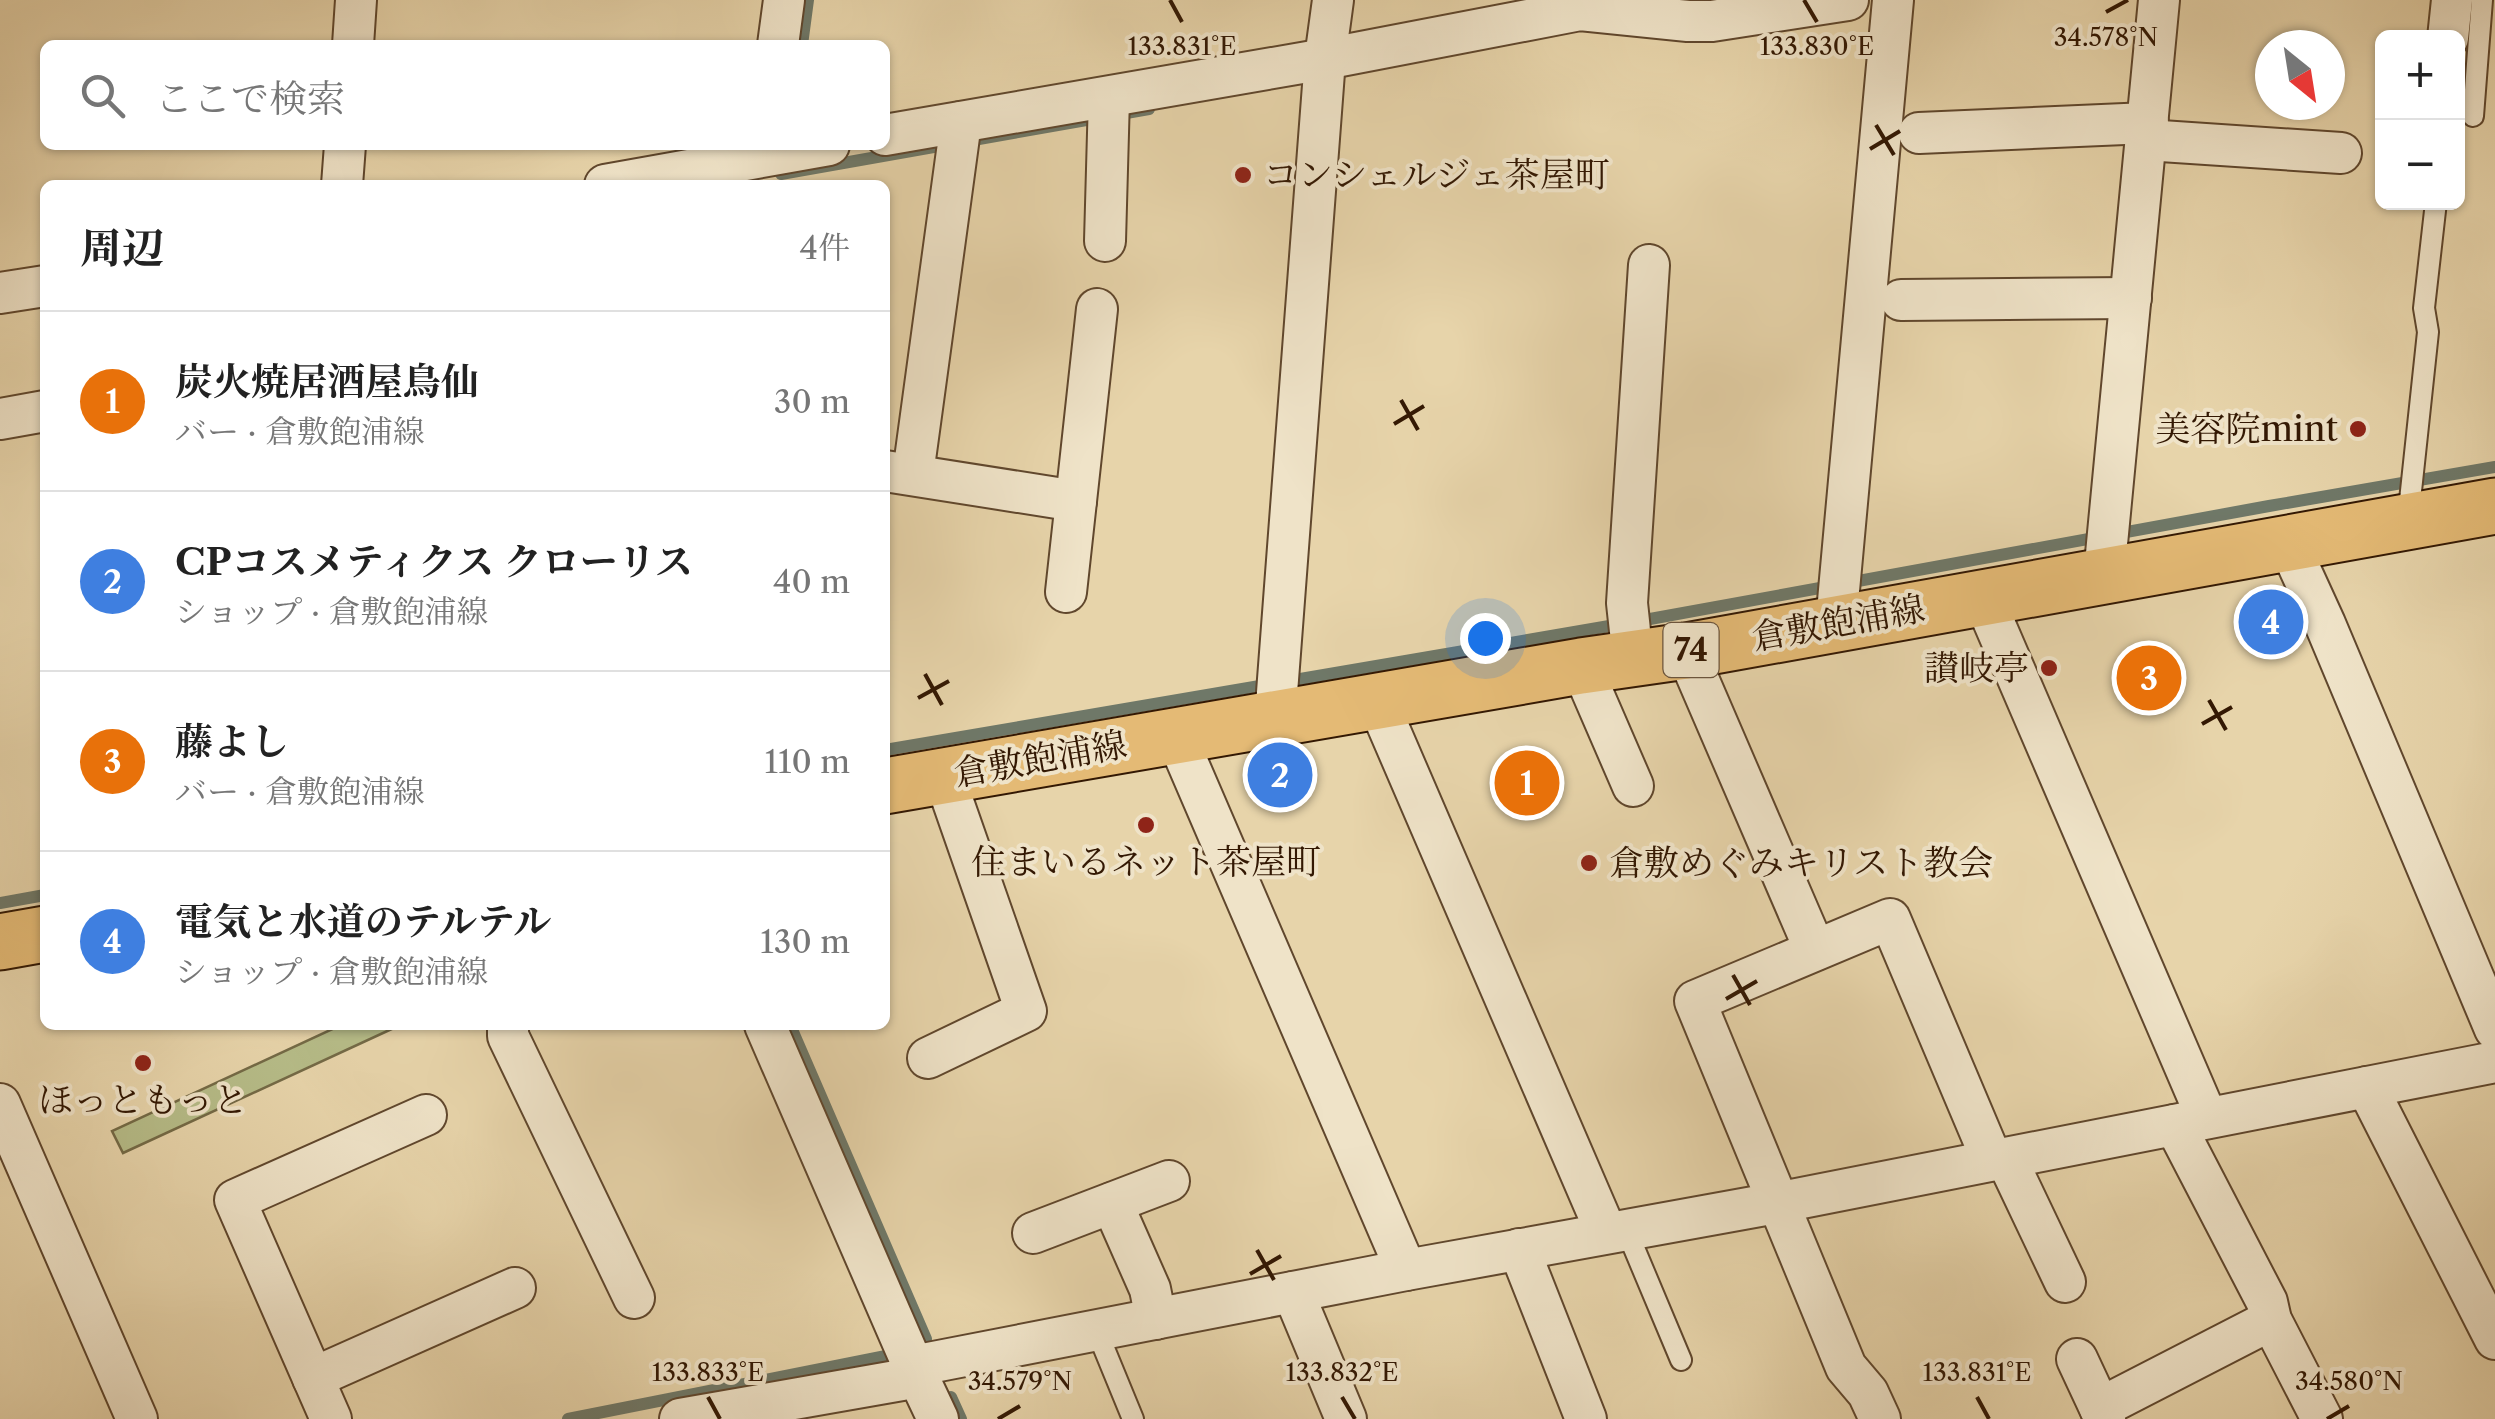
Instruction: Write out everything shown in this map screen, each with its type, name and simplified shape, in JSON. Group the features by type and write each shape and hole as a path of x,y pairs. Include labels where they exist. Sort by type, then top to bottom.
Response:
{"main road":[{"name":"倉敷飽浦線","path":"890,785 1176,736 1277,694 1377,701 1618,642 1686,650 1838,596 1983,598 2107,548 2288,543 2411,494 2495,507"},
{"path":"0,942 40,935"}],"street":[{"path":"353,40 356,0"},
{"path":"779,40 784,0"},
{"path":"1277,694 1325,58 1334,0"},
{"path":"890,135 959,137 1109,112 1325,58 1580,10 1688,22 1848,0"},
{"path":"1838,596 1894,0"},
{"path":"2107,548 2160,0"},
{"path":"2449,30 2452,0"},
{"path":"1105,240 1109,112"},
{"path":"1919,133 2147,132 2341,153"},
{"path":"959,137 899,473 1076,501"},
{"path":"342,180 345,150"},
{"path":"635,180 780,156"},
{"path":"1632,786 1618,642 1650,265"},
{"path":"0,293 40,287"},
{"path":"1902,300 2131,298"},
{"path":"1066,592 1098,309"},
{"path":"0,419 40,411"},
{"path":"2288,543 2495,1028"},
{"path":"1983,598 2195,1113 2267,1302 2270,1320 2322,1419"},
{"path":"1686,650 1815,950"},
{"path":"1377,701 1607,1223"},
{"path":"1176,736 1401,1258"},
{"path":"928,1058 1026,1011 944,776"},
{"path":"1880,1419 1868,1393 1846,1367 1694,1001 1890,919 1992,1151 2065,1282"},
{"path":"508,1030 634,1298"},
{"path":"767,1030 938,1419"},
{"path":"682,1419 902,1380 913,1366 1099,1329 1154,1306 1293,1292 1401,1258 1518,1249 1607,1223 2195,1113 2367,1087 2495,1062"},
{"path":"2367,1087 2495,1339"},
{"path":"0,1104 137,1419"},
{"path":"331,1419 234,1200 426,1114"},
{"path":"1033,1233 1170,1181"},
{"path":"1112,1203 1154,1306"},
{"path":"1518,1249 1586,1419"},
{"path":"312,1378 514,1288"},
{"path":"1293,1292 1346,1419"},
{"path":"2077,1359 2103,1414 2270,1320"}],"lane":[{"path":"2473,116 2482,0"},
{"path":"2411,494 2428,332 2424,308 2435,210"},
{"path":"1607,1223 1681,1360"},
{"path":"1099,1329 1134,1419"}],"green space":[{"path":"330,1030 390,1030 123,1153 112,1131"}],"waterway":[{"path":"803,40 808,0"},
{"path":"781,174 1149,109"},
{"path":"890,749 1650,619 2495,467"},
{"path":"0,903 40,896"},
{"path":"792,1030 926,1339"},
{"path":"568,1419 891,1355"},
{"path":"951,1397 961,1419"}],"place":[{"name":"コンシェルジェ茶屋町","path":"1243,175"},
{"name":"美容院mint","path":"2358,429"},
{"name":"電気と水道のテルテル","path":"2271,622"},
{"name":"讃岐亭","path":"2049,668"},
{"name":"藤よし","path":"2149,678"},
{"name":"CPコスメティクス クローリス","path":"1280,775"},
{"name":"炭火焼居酒屋鳥仙","path":"1527,783"},
{"name":"住まいるネット茶屋町","path":"1146,825"},
{"name":"倉敷めぐみキリスト教会","path":"1589,863"},
{"name":"ほっともっと","path":"143,1063"}]}
